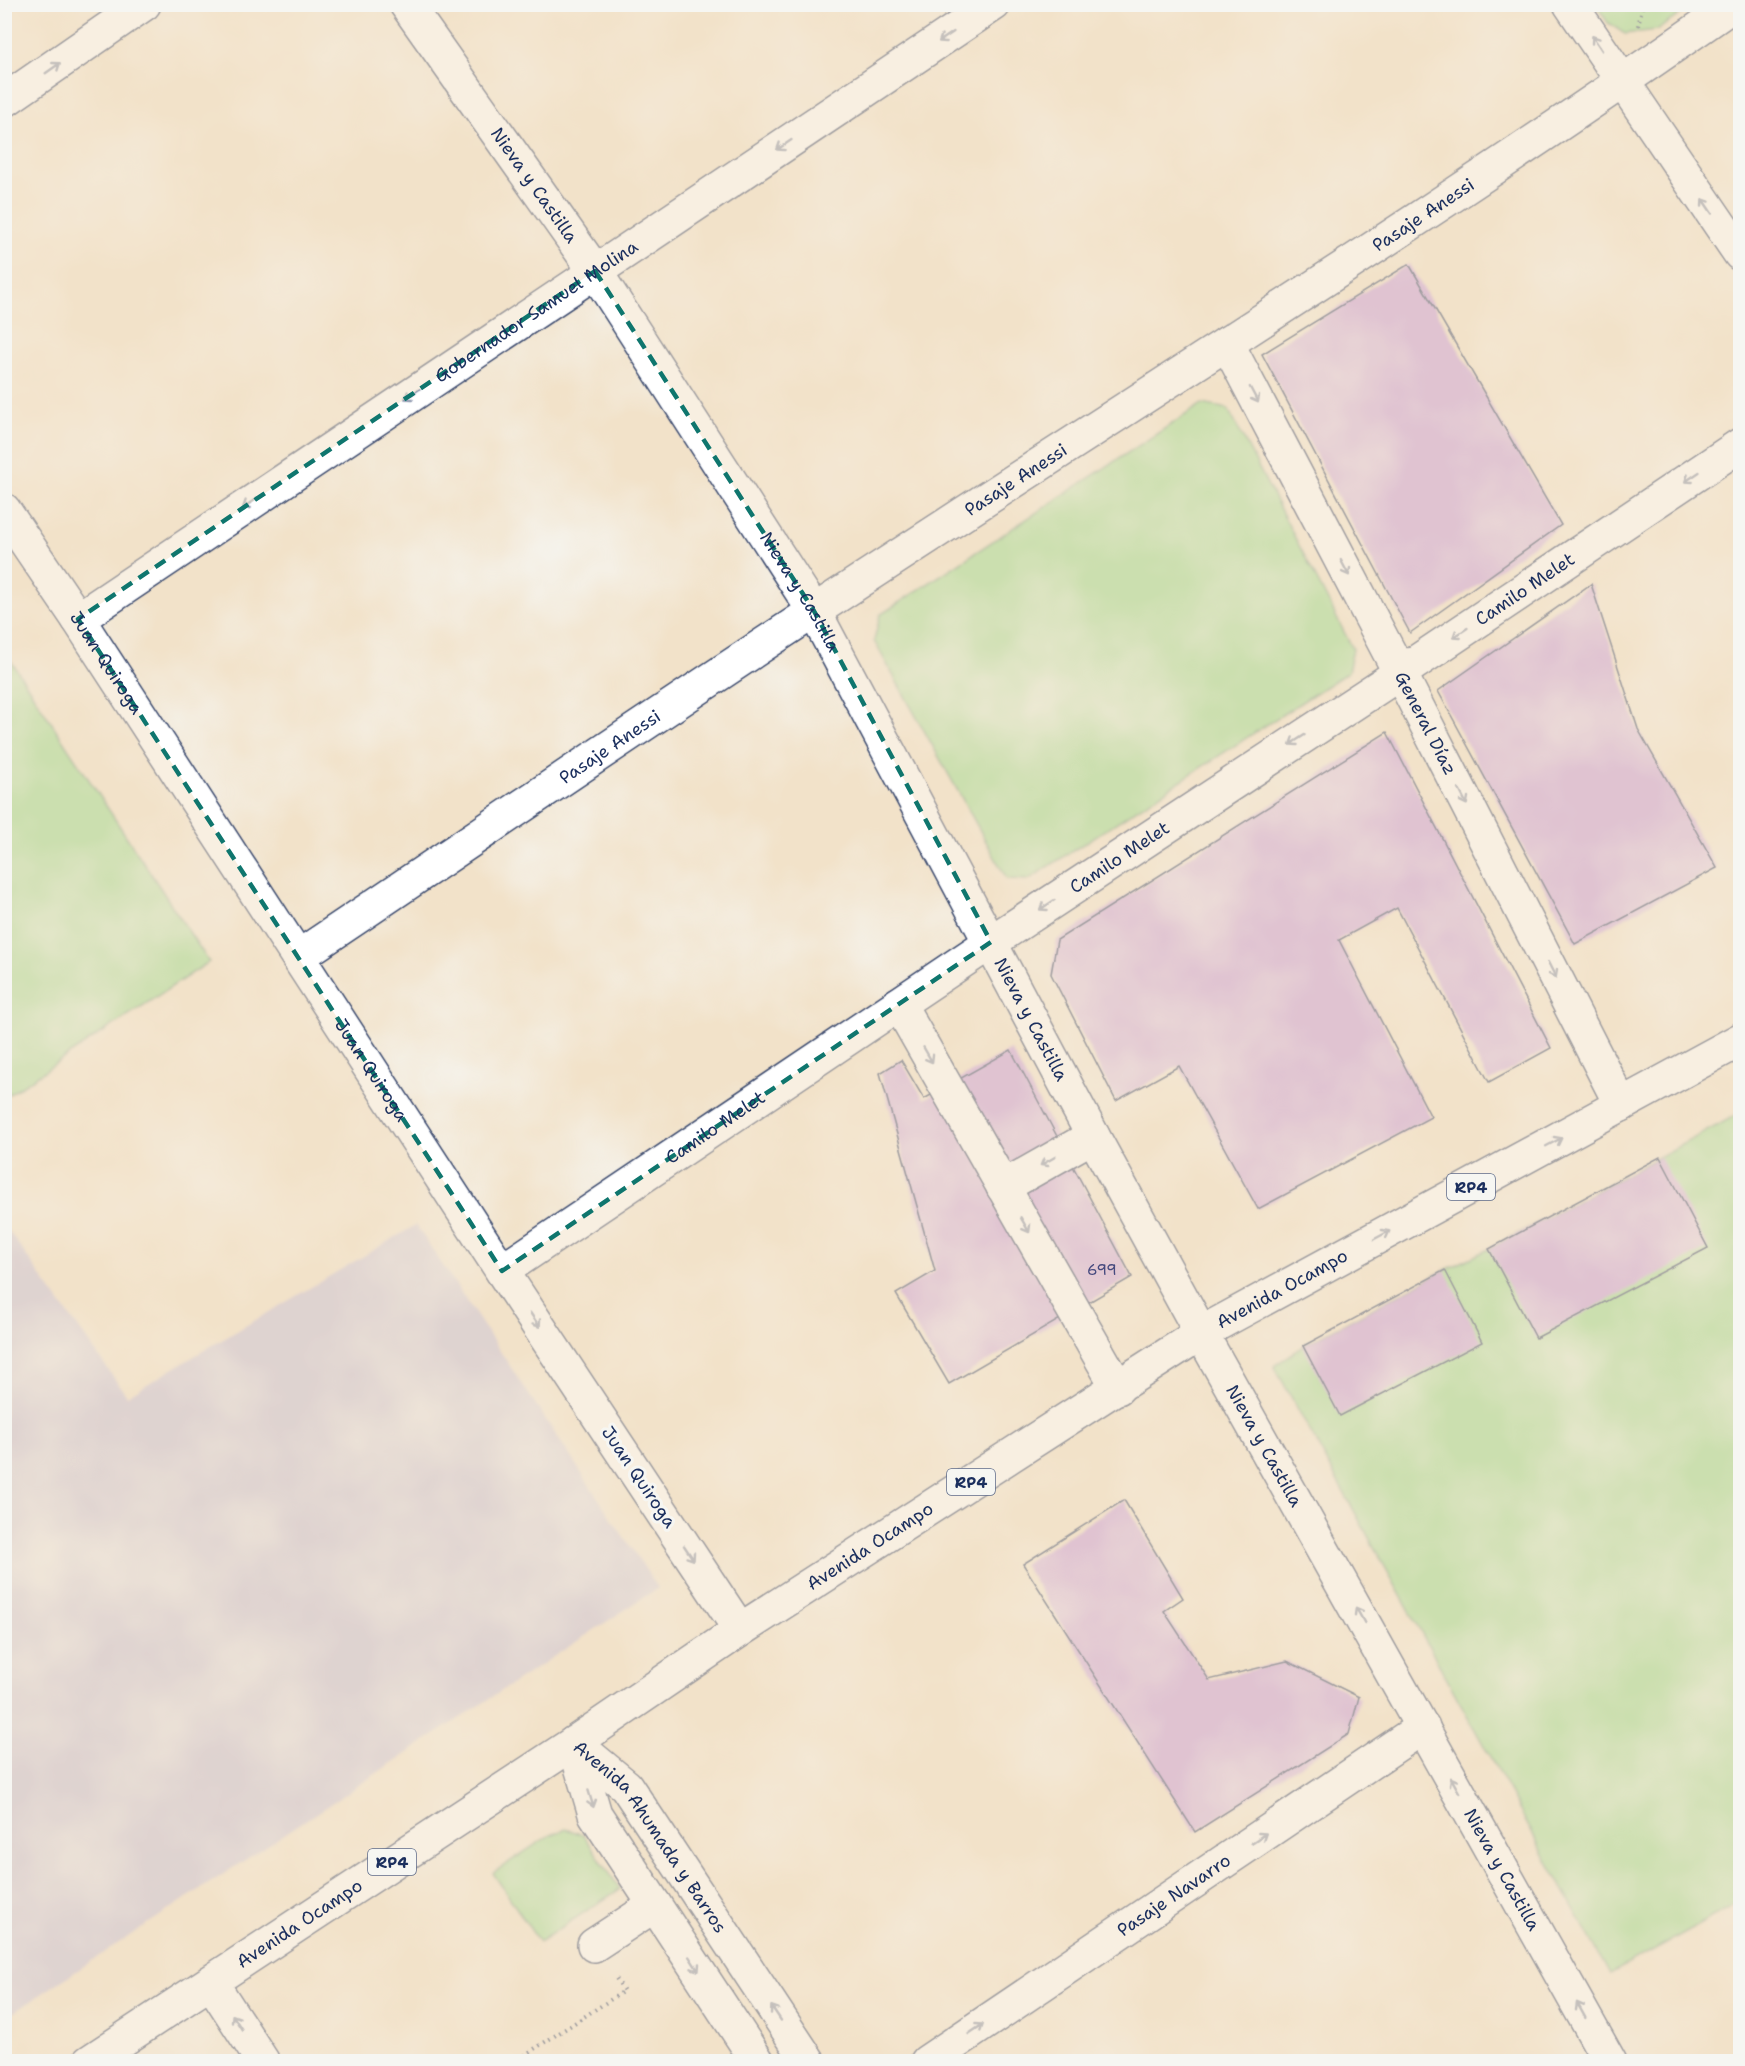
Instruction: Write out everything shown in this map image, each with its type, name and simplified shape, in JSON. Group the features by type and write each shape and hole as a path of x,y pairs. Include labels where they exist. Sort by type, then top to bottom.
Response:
{"street":[{"path":"4,101 144,4"},
{"name":"Nieva y Castilla","path":"406,4 595,271 814,611 1093,1136 1201,1333 1610,2061"},
{"path":"1570,4 1740,254"},
{"name":"Pasaje Anessi","path":"298,957 814,611 1623,82 1734,4"},
{"name":"Gobernador Samuel Molina","path":"78,619 986,7"},
{"name":"General Díaz","path":"1227,343 1400,673 1621,1105"},
{"name":"Camilo Melet","path":"502,1271 991,942 1400,673 1740,445"},
{"name":"Juan Quiroga","path":"4,510 78,619 502,1271 740,1630"},
{"path":"899,1004 1118,1388"},
{"name":"Avenida Ocampo","path":"89,2061 574,1743 740,1630 1201,1333 1740,1040"},
{"path":"1003,1187 1093,1136"},
{"name":"Pasaje Navarro","path":"927,2061 1423,1727"},
{"name":"Avenida Ahumada y Barros","path":"574,1743 595,1814 758,2061"},
{"name":"Avenida Ahumada y Barros","path":"574,1743 626,1786 809,2061"},
{"path":"594,1945 655,1905"},
{"path":"211,1982 262,2061"}],"path":[{"path":"514,2061 624,1991 594,1945"}],"highlighted area":[{"path":"595,271 814,611 991,942 502,1271 78,619"}],"shaded area":[{"path":"416,1225 658,1588 5,2018 5,1226 127,1396"}],"green space":[{"path":"1596,5 1694,5 1657,30 1625,34 1608,23"},
{"path":"1202,404 1228,409 1353,649 1348,672 1028,880 1007,879 874,641 880,615"},
{"path":"5,652 209,962 4,1097"},
{"path":"1740,1113 1740,1902 1610,1974 1274,1366 1303,1346 1489,1249"},
{"path":"566,1829 584,1835 620,1889 539,1942 493,1873 550,1835"}],"building":[{"path":"1409,264 1561,525 1410,633 1262,354"},
{"path":"1591,584 1638,729 1717,868 1575,944 1438,691"},
{"path":"1387,732 1551,1048 1489,1082 1397,908 1339,940 1431,1117 1258,1209 1179,1066 1116,1101 1051,974 1057,940"},
{"path":"1011,1050 1132,1277 949,1384 896,1294 935,1271 880,1073 901,1060 924,1099"},
{"path":"1660,1157 1708,1248 1536,1338 1489,1249"},
{"path":"1445,1270 1482,1342 1340,1416 1303,1346"},
{"path":"1124,1500 1183,1598 1164,1611 1209,1680 1287,1661 1359,1697 1349,1734 1195,1832 1023,1564"}]}
